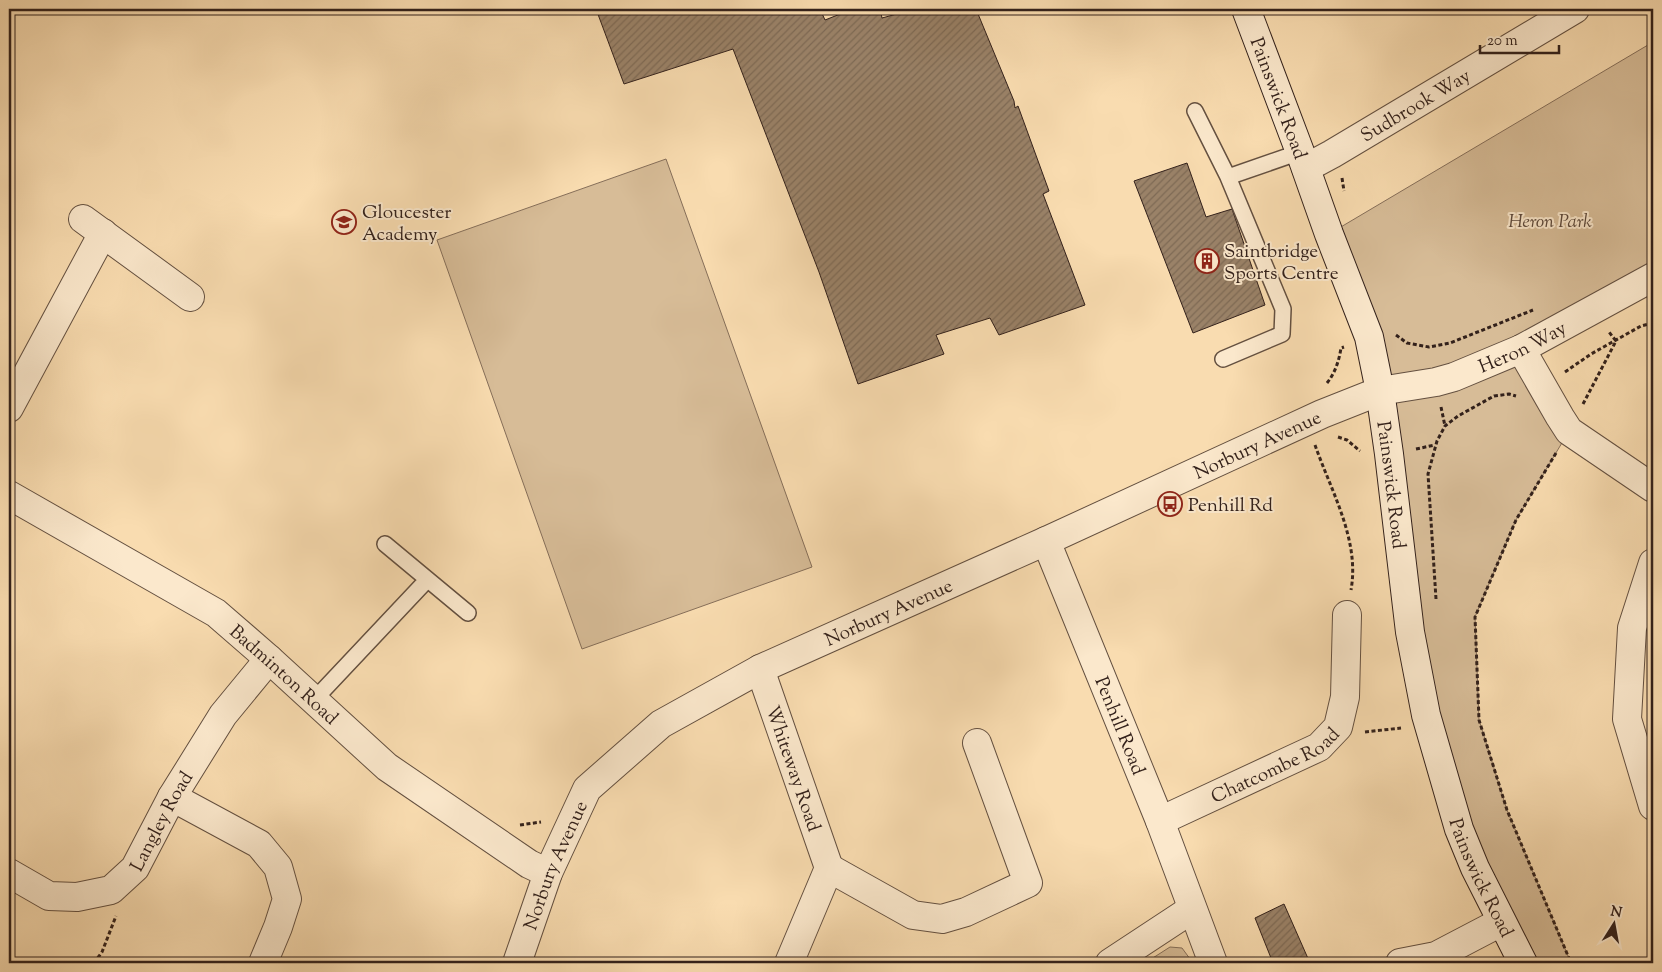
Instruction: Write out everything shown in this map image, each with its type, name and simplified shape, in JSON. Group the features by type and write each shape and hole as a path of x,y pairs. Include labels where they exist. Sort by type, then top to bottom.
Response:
{"street":[{"name":"Painswick Road","path":"1246,9 1369,337 1380,391 1410,632 1428,725 1459,829 1500,922 1523,963"},
{"name":"Sudbrook Way","path":"1303,160 1332,154 1575,9"},
{"path":"9,408 93,226 190,297"},
{"name":"Heron Way","path":"1380,391 1436,382 1454,377 1521,349 1653,277"},
{"path":"1521,349 1531,392 1569,431 1653,488"},
{"name":"Norbury Avenue","path":"517,963 548,873 587,789 661,724 760,669 1046,541 1322,414 1380,391"},
{"name":"Badminton Road","path":"9,494 216,614 269,659 386,767 529,864 548,873"},
{"name":"Penhill Road","path":"1046,541 1160,821 1213,963"},
{"path":"1653,563 1632,628 1627,719 1653,806"},
{"name":"Chatcombe Road","path":"1160,821 1319,747 1330,736 1338,727 1345,697 1347,615"},
{"name":"Langley Road","path":"9,873 50,896 77,897 111,890 135,868 172,797 224,715 269,659"},
{"name":"Whiteway Road","path":"760,669 829,868"},
{"path":"788,963 829,868 913,915 942,919 966,912 1028,883 977,743"},
{"path":"172,797 259,844 278,867 287,899 263,963"},
{"path":"1110,963 1192,909"},
{"path":"1400,963 1436,956 1500,922"}],"lane":[{"path":"1195,111 1228,177 1283,309 1282,334 1223,359"},
{"path":"1228,177 1303,160"},
{"path":"385,544 468,614"},
{"path":"314,700 427,580"}],"path":[{"path":"1332,154 1342,180 1346,200"},
{"path":"1394,334 1407,343 1429,347 1450,343 1539,307"},
{"path":"1594,310 1616,341"},
{"path":"1436,601 1428,474 1437,441 1445,426 1458,416 1494,396 1531,392 1591,354 1641,326 1653,323"},
{"path":"1571,963 1507,810 1479,720 1475,617 1516,520 1569,431 1616,341"},
{"path":"1314,443 1348,533 1354,574 1347,615"},
{"path":"1330,736 1428,725"}],"green space":[{"name":"Heron Park","path":"1653,42 1653,279 1522,349 1569,431 1516,520 1475,617 1479,720 1507,810 1571,963 1525,963 1459,829 1389,454 1329,234"},
{"path":"666,159 812,567 582,649 437,240"},
{"path":"1170,947 1182,948 1193,963 1145,963"}],"building":[{"path":"596,9 820,9 825,20 853,9 880,9 882,18 915,9 976,9 1014,101 1015,108 1018,106 1049,191 1043,194 1085,305 999,335 990,318 936,335 944,354 858,384 819,272 733,49 624,84"},
{"name":"Saintbridge Sports Centre","path":"1187,163 1206,217 1232,209 1265,305 1193,333 1134,181"},
{"path":"1284,904 1310,963 1273,963 1255,918"}],"place":[{"name":"Gloucester Academy","path":"344,222"},
{"name":"Saintbridge Sports Centre","path":"1207,261"},
{"name":"Penhill Rd","path":"1170,504"}]}
